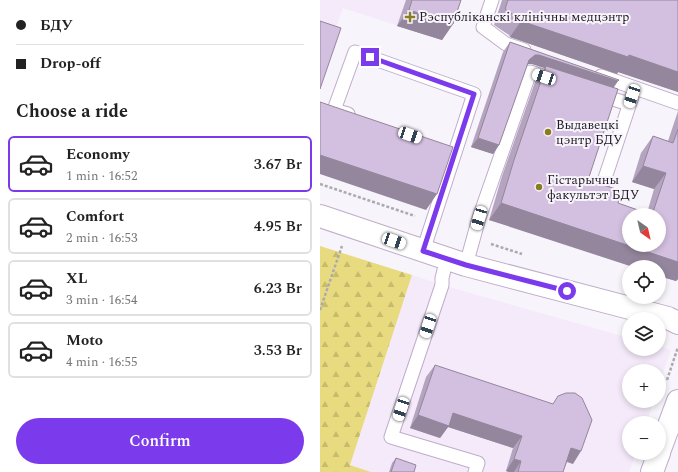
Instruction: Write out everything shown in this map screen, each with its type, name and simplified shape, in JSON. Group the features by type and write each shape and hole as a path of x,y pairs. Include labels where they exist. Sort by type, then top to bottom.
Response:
{"street":[{"path":"320,216 456,262 668,318 678,323"},
{"path":"666,433 678,401"},
{"path":"652,472 656,460"}],"lane":[{"path":"492,0 483,27 506,44 537,54"},
{"path":"357,117 334,110 355,52 474,94 423,251"},
{"path":"475,472 478,463 392,437 442,285 442,278 456,262 479,218 530,72 565,84"},
{"path":"590,72 678,103"},
{"path":"601,190 635,88"},
{"path":"587,90 629,104"},
{"path":"440,145 455,150"}],"path":[{"path":"320,310 343,244"},
{"path":"672,367 678,346"}],"shaded area":[{"name":"Рэспубліканскі клінічны медцэнтр","path":"320,0 455,0 442,40 343,8 330,44 320,41"},
{"path":"412,275 442,285 622,336 622,356 666,356 666,348 671,350 666,365 622,364 622,408 651,408 649,416 622,416 622,460 633,460 629,472 371,472 350,465"}],"green space":[{"path":"320,246 412,275 350,465 371,472 320,472"}],"building":[{"path":"412,0 461,0 453,24 409,10"},
{"path":"508,0 678,0 678,72 521,21 505,9"},
{"path":"320,21 341,28 320,89"},
{"path":"510,42 619,80 618,81 535,55 529,60 499,145 478,138"},
{"name":"Гістарычны факультэт БДУ","path":"546,66 618,89 588,180 622,191 618,203 632,208 622,208 622,243 501,203"},
{"path":"320,102 453,147 437,194 320,155"},
{"name":"Гістарычны факультэт БДУ","path":"678,129 678,262 648,252 666,252 666,208 654,208 666,173 643,166 653,136 673,143"},
{"path":"435,365 553,404 558,396 566,393 575,393 582,398 592,420 581,451 571,448 563,472 518,472 521,461 514,459 522,436 453,413 449,426 418,415"},
{"path":"396,458 416,465 414,472 391,472"}],"place":[{"name":"Рэспубліканскі клінічны медцэнтр","path":"410,17"},
{"name":"Выдавецкі цэнтр БДУ","path":"548,132"},
{"name":"Гістарычны факультэт БДУ","path":"539,187"}],"route":[{"path":"370,57 474,94 423,251 466,265 567,291"}]}
